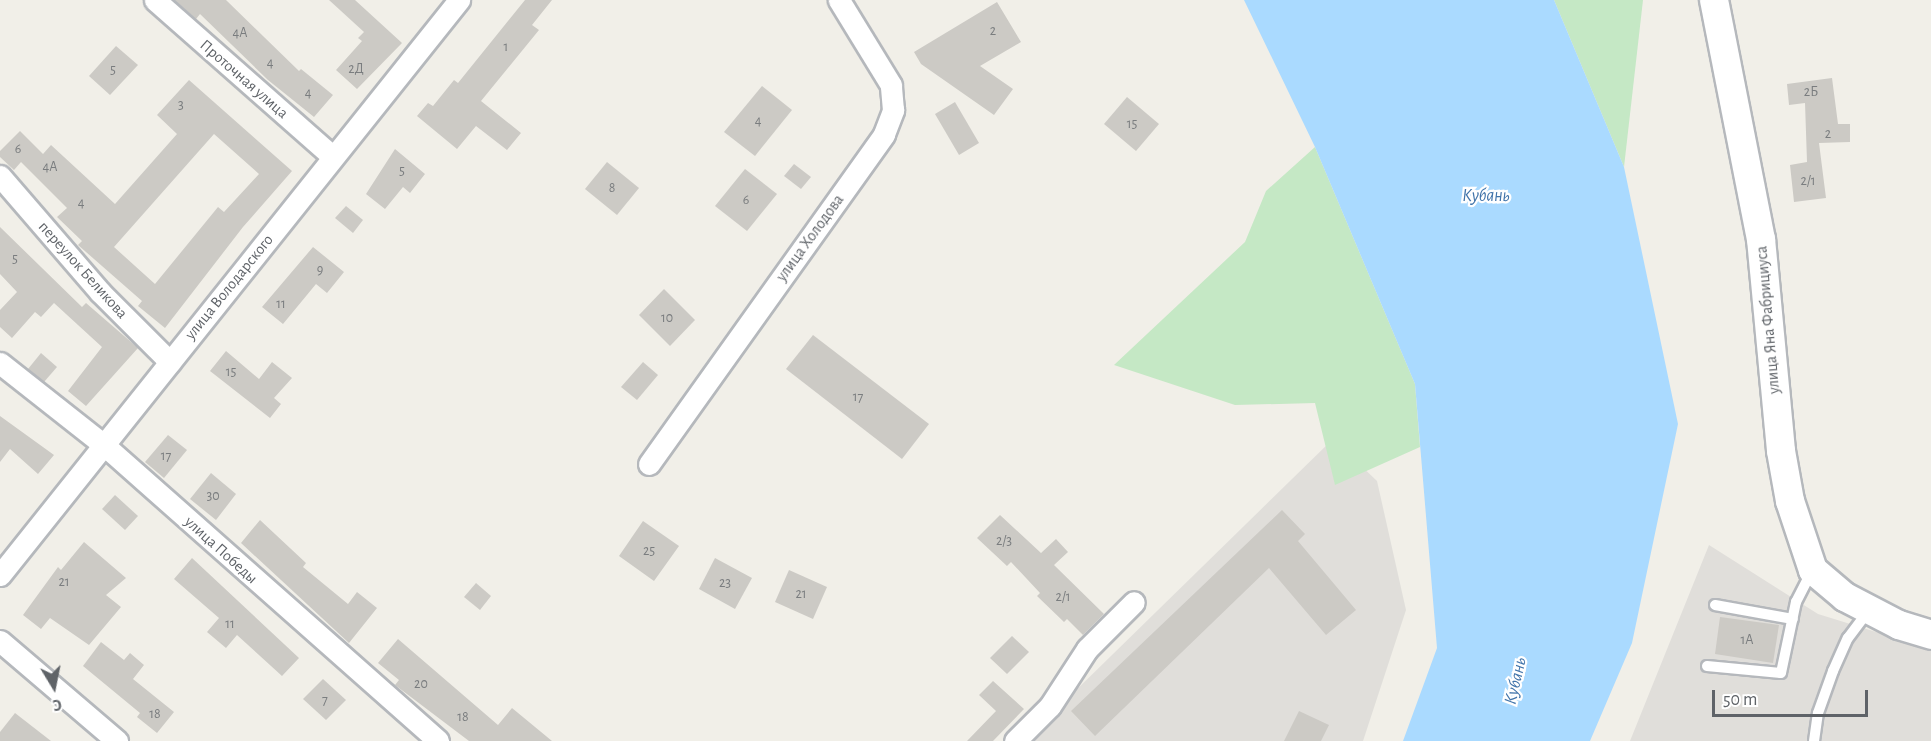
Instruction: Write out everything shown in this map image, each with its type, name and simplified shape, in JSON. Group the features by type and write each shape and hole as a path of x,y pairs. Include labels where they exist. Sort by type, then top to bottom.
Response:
{"street":[{"name":"Проточная улица","path":"155,0 333,158"},
{"name":"улица Володарского","path":"0,575 459,0"},
{"name":"улица Холодова","path":"649,464 884,134 893,110 891,86 839,0"},
{"name":"улица Яна Фабрициуса","path":"1714,0 1761,239 1781,452 1790,501 1813,570"},
{"name":"переулок Беликова","path":"0,176 100,292 170,362"},
{"name":"улица Победы","path":"0,363 104,445 438,741"},
{"path":"1813,570 1845,597 1899,625 1931,635"},
{"path":"1015,741 1050,706 1086,649 1134,602"},
{"path":"0,641 117,741"}],"lane":[{"path":"1707,666 1781,673 1796,602 1813,570"},
{"path":"1715,605 1793,619"},
{"path":"1814,741 1818,713 1833,671 1848,638 1869,610"}],"shaded area":[{"path":"1333,439 1377,481 1406,610 1363,741 1024,741"},
{"path":"1709,545 1818,614 1931,649 1931,741 1630,741"}],"green space":[{"path":"1554,0 1643,0 1624,167"},
{"path":"1315,147 1415,384 1420,447 1335,485 1315,403 1235,405 1114,365 1245,242 1266,191"}],"water":[{"name":"Кубань","path":"1244,0 1554,0 1624,167 1678,424 1632,643 1590,741 1403,741 1437,648 1415,384 1315,147"}],"building":[{"path":"174,0 226,0 299,71 301,69 333,95 314,117 268,80 200,14 196,19"},
{"path":"329,0 355,0 402,43 357,89 336,70 362,41 358,38 364,32"},
{"path":"525,0 552,0 532,25 539,30 481,101 521,133 507,150 476,126 457,149 417,116 428,103 433,106 454,80 458,83"},
{"path":"997,2 1021,42 980,66 1013,89 994,115 921,64 914,52"},
{"path":"116,46 138,65 110,95 89,76"},
{"path":"1832,78 1838,124 1850,124 1850,142 1819,143 1826,198 1794,202 1790,165 1807,162 1805,103 1789,105 1787,84"},
{"path":"189,80 292,171 243,227 165,328 138,306 142,301 78,245 82,241 57,217 67,208 21,162 14,170 0,157 0,151 20,131 43,154 51,145 115,204 177,134 157,115","holes":["214,134 259,174 224,212 218,207 155,284 114,247"]},
{"path":"762,86 792,110 755,156 724,132"},
{"path":"1127,97 1159,124 1136,151 1104,124"},
{"path":"955,102 979,143 959,155 935,114"},
{"path":"395,149 425,174 410,193 403,187 385,209 366,194"},
{"path":"607,162 639,188 617,215 585,189"},
{"path":"794,164 811,177 801,189 784,176"},
{"path":"745,169 777,194 747,231 715,206"},
{"path":"346,206 363,220 353,233 335,218"},
{"path":"0,227 82,307 86,303 138,348 86,406 68,391 102,347 54,303 41,317 35,312 12,338 0,327 0,310 17,292 0,274"},
{"path":"313,247 344,272 327,293 316,284 283,324 262,307"},
{"path":"664,289 695,320 670,346 639,315"},
{"path":"813,335 929,424 902,459 786,369"},
{"path":"226,351 259,379 272,362 292,378 274,398 281,404 270,418 210,371"},
{"path":"41,353 57,367 44,382 28,369"},
{"path":"643,362 658,375 637,400 621,387"},
{"path":"0,416 54,455 38,474 10,449 0,462"},
{"path":"168,435 187,450 164,478 145,462"},
{"path":"211,473 236,494 216,520 190,499"},
{"path":"115,495 138,516 125,530 102,509"},
{"path":"1282,510 1305,534 1298,541 1356,610 1326,635 1269,568 1095,736 1071,711"},
{"path":"1000,515 1041,553 1056,539 1068,552 1054,565 1104,614 1083,635 1067,619 1064,622 1037,596 1040,593 1011,562 1007,566 977,538"},
{"path":"260,520 306,563 303,567 348,604 357,592 377,608 349,643 241,543"},
{"path":"643,521 679,546 654,581 619,556"},
{"path":"84,542 126,578 106,595 121,607 89,645 50,618 41,629 23,615 58,567 61,570"},
{"path":"192,558 299,658 282,676 237,635 226,648 207,632 219,618 174,579"},
{"path":"715,558 752,578 735,609 699,589"},
{"path":"789,570 827,587 813,619 775,602"},
{"path":"476,583 491,596 480,610 464,597"},
{"path":"1720,617 1779,625 1773,663 1715,654"},
{"path":"1012,636 1029,652 1007,674 990,658"},
{"path":"398,639 498,725 512,708 552,741 469,741 395,685 399,680 378,663"},
{"path":"101,642 124,660 130,653 144,665 133,679 174,712 157,733 137,717 140,713 83,666"},
{"path":"323,679 346,700 326,720 303,699"},
{"path":"993,681 1024,709 993,741 967,741 996,711 979,695"},
{"path":"1299,711 1329,725 1321,741 1284,741"},
{"path":"15,713 51,741 0,741 0,732"}]}
